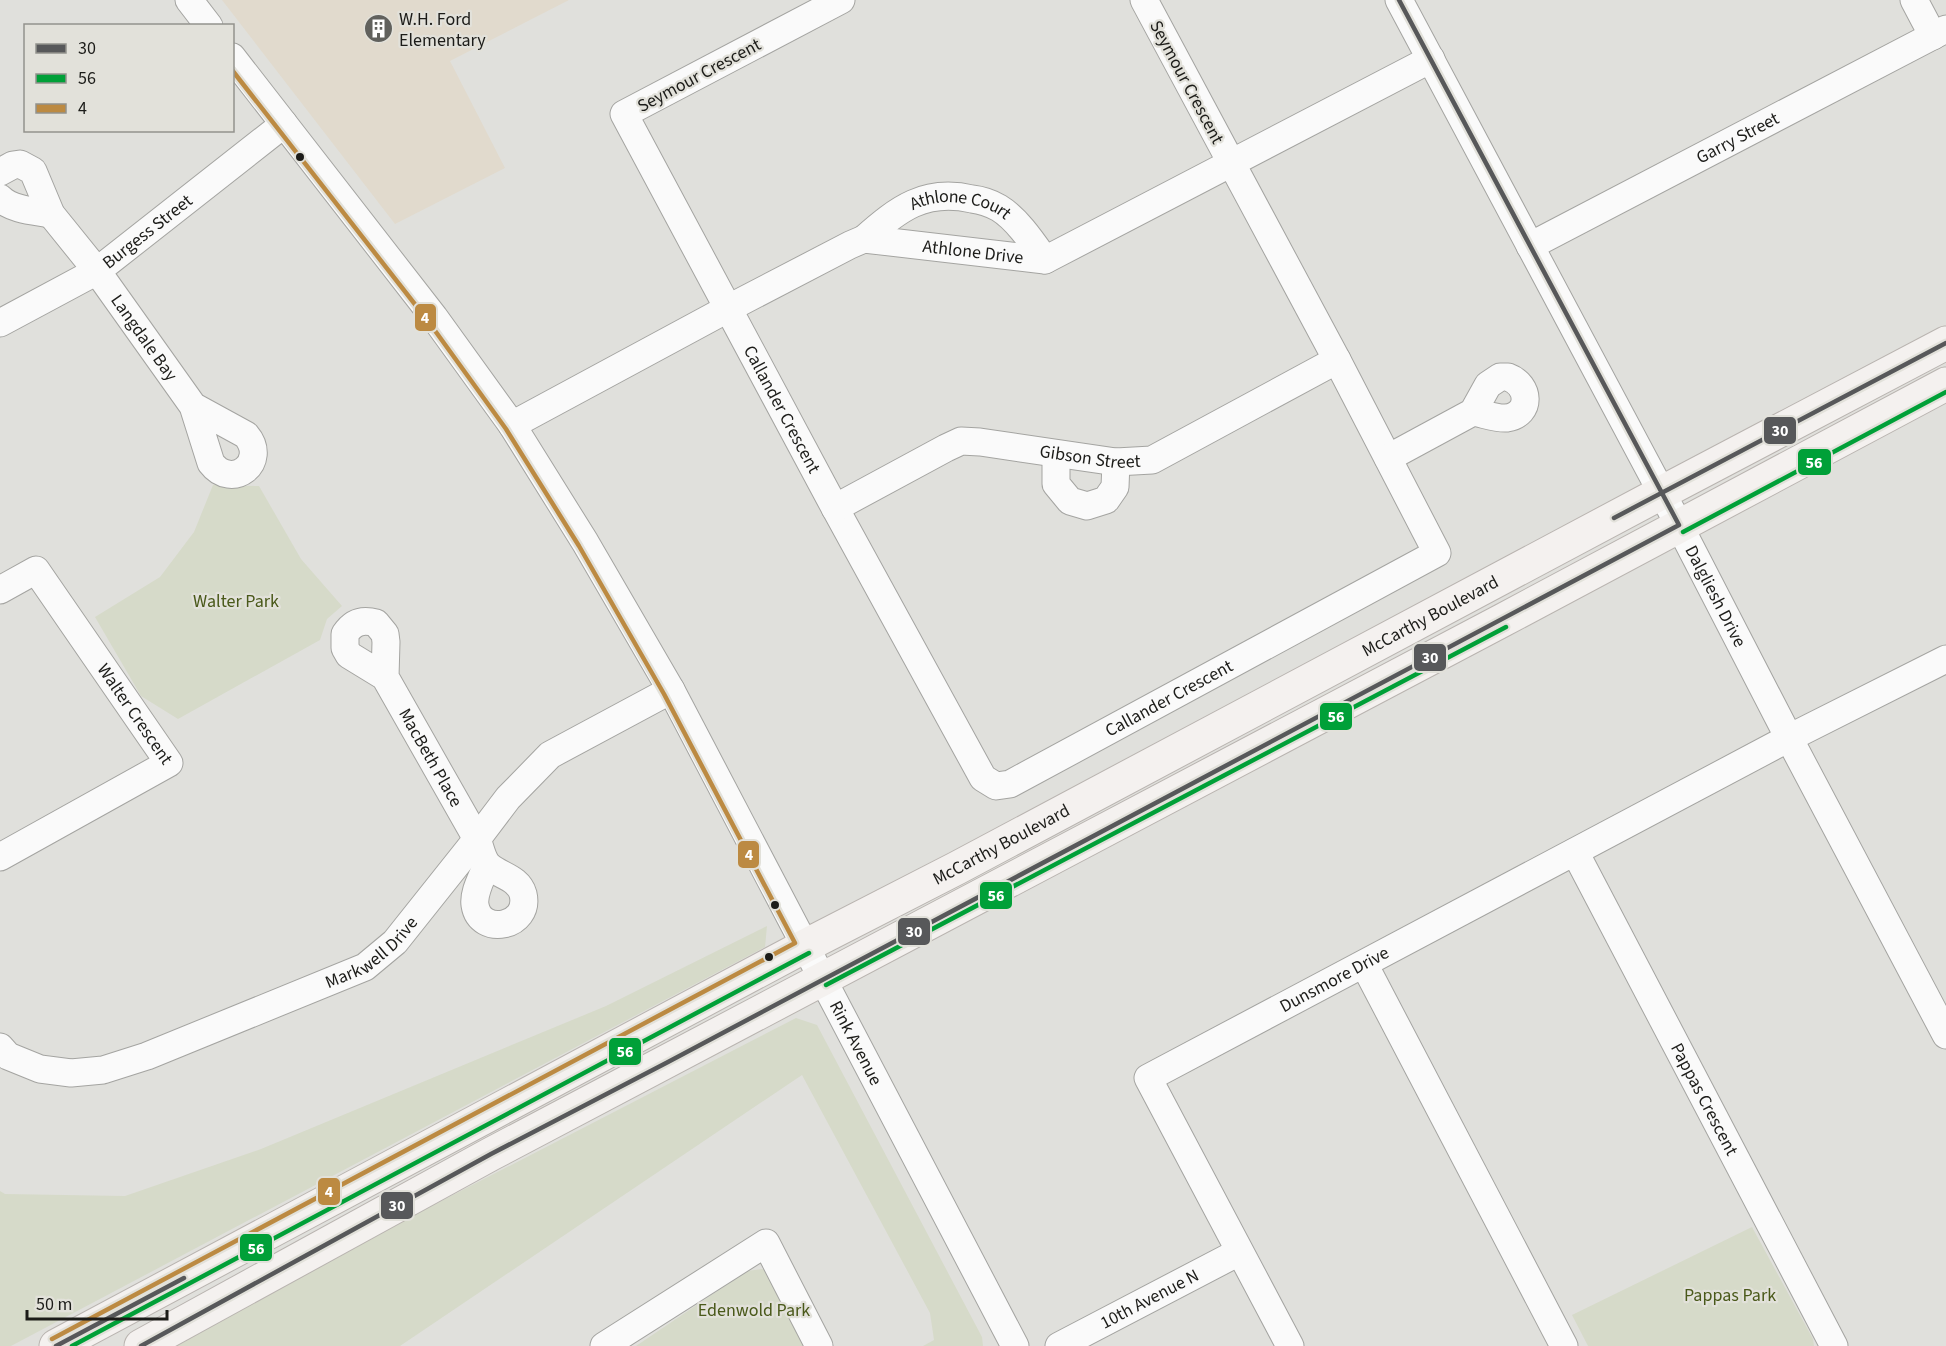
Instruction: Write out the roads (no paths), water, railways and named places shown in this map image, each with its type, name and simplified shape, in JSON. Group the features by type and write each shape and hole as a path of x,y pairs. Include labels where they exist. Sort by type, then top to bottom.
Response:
{"main road":[{"name":"McCarthy Boulevard","path":"56,1346 805,946 967,863 1946,343"},
{"name":"McCarthy Boulevard","path":"141,1346 490,1154 1946,384"}],"street":[{"path":"189,0 207,24"},
{"name":"Seymour Crescent","path":"729,308 624,114 841,0"},
{"name":"Seymour Crescent","path":"1144,0 1231,164"},
{"name":"Dalgliesh Drive","path":"1399,0 1679,525 1946,1035"},
{"path":"1914,0 1940,33"},
{"name":"Garry Street","path":"1530,246 1940,33"},
{"name":"Athlone Drive","path":"864,239 1045,260 1431,59"},
{"name":"Rink Avenue","path":"234,60 434,317 512,425 585,542 671,690 1014,1346"},
{"name":"Burgess Street","path":"0,323 97,271 284,124"},
{"name":"Langdale Bay","path":"0,172 6,167 20,164 33,171 51,214 97,271 193,406"},
{"name":"Callander Crescent","path":"729,308 835,508 983,778 996,786 1010,784 1437,553 1389,458 1231,164"},
{"name":"Athlone Court","path":"864,239 890,216 914,202 936,196 957,195 999,208 1031,240 1045,260"},
{"path":"0,198 14,207 51,214"},
{"path":"512,425 729,308 864,239"},
{"name":"Gibson Street","path":"835,508 961,441 1116,462 1152,460 1337,360"},
{"path":"1389,458 1473,412"},
{"path":"1056,454 1056,484 1070,501 1087,506 1106,500 1115,487 1116,462"},
{"name":"Walter Crescent","path":"0,590 36,570 169,763 0,857"},
{"name":"Dunsmore Drive","path":"1290,1346 1148,1078 1789,738 1946,659"},
{"name":"MacBeth Place","path":"385,677 477,839 487,864"},
{"name":"Markwell Drive","path":"0,1047 8,1056 40,1069 71,1073 103,1070 147,1056 365,967 396,942 508,798 550,754 671,690"},
{"name":"Pappas Crescent","path":"1575,852 1834,1346"},
{"path":"1364,964 1564,1346"},
{"path":"604,1346 766,1243 819,1346"},
{"name":"10th Avenue N","path":"1059,1346 1239,1252"}],"place":[{"name":"W.H. Ford Elementary","path":"378,29"}],"park label":[{"name":"Walter Park","path":"236,601"},
{"name":"Pappas Park","path":"1730,1295"},
{"name":"Edenwold Park","path":"754,1310"}]}
